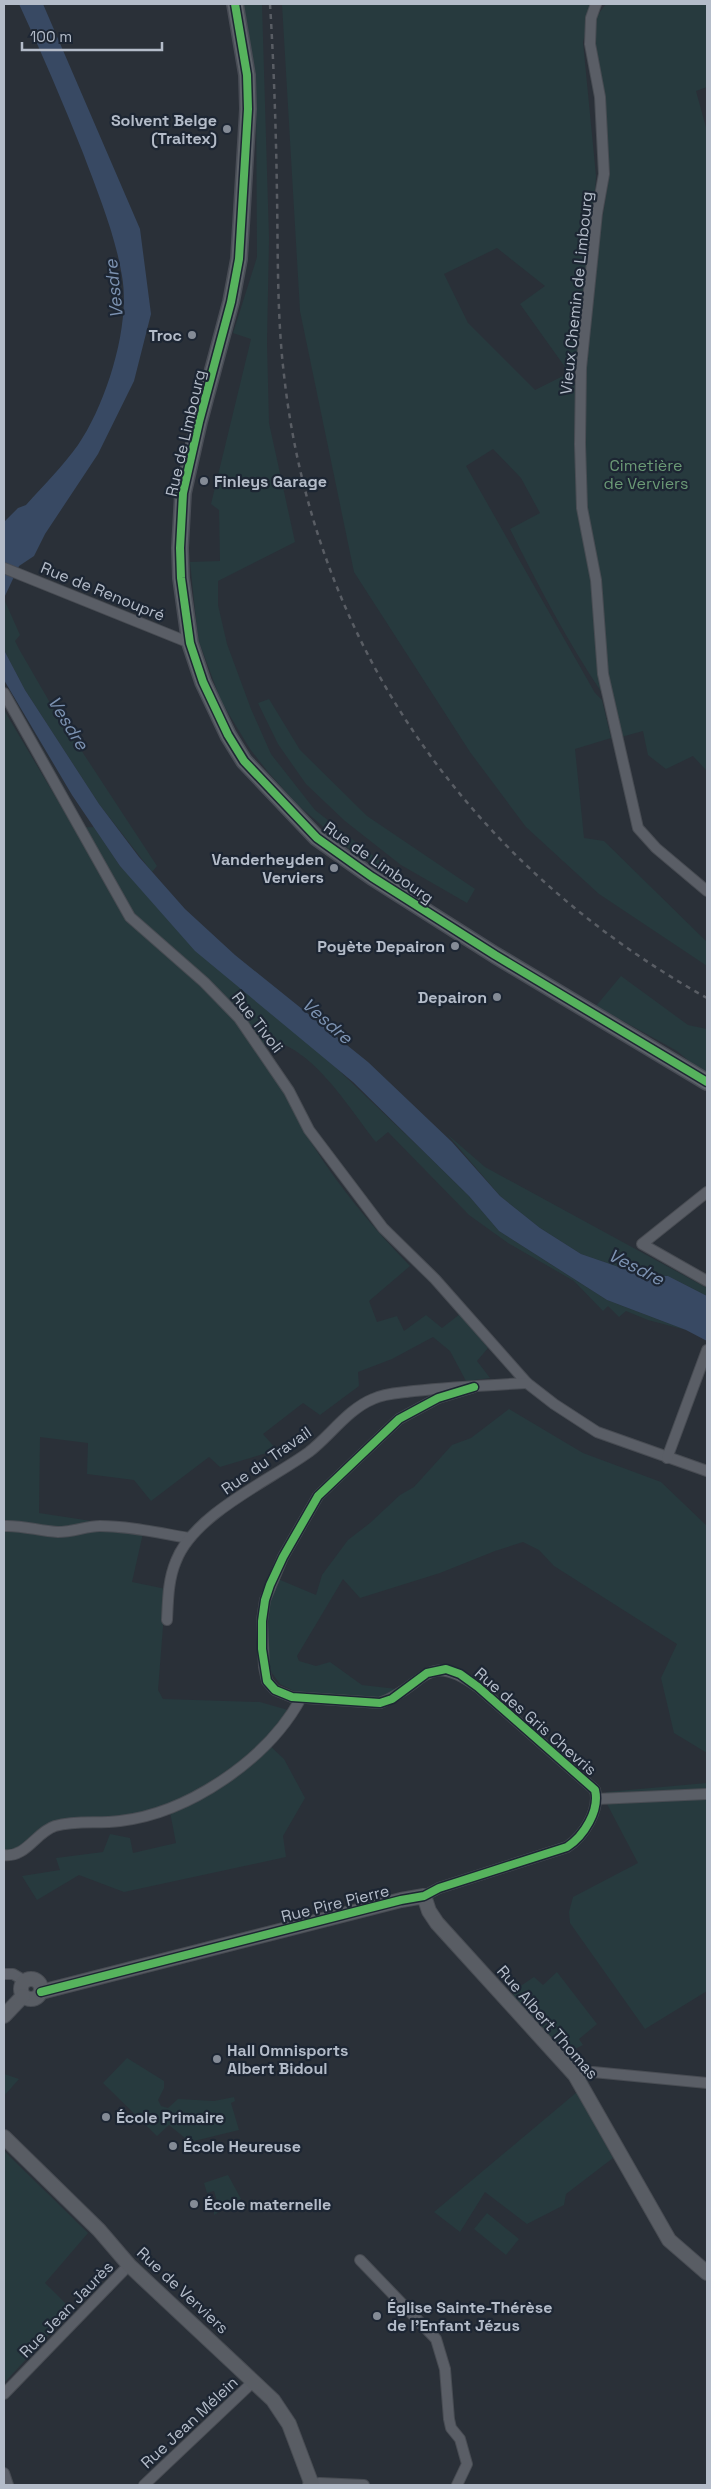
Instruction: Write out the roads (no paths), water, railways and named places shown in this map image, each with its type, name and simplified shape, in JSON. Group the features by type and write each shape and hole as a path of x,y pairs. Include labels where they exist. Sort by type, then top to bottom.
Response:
{"main road":[{"name":"Rue de Limbourg","path":"235,4 247,75 248,109 239,259 231,302 198,422 183,494 181,578 190,643 215,708 244,761 317,838 372,877 495,955 707,1082"}],"street":[{"name":"Vieux Chemin de Limbourg","path":"596,4 590,18 590,44 600,97 604,174 597,214 581,368 580,444 582,508 596,580 603,674 638,828 654,845 707,891"},
{"name":"Rue de Renoupré","path":"4,568 190,643"},
{"name":"Rue Tivoli","path":"4,693 130,917 204,982 239,1018 289,1091 309,1130 383,1228 435,1279 527,1383 596,1432 707,1471"},
{"path":"707,1192 642,1244 707,1281"},
{"path":"667,1458 704,1371 707,1350"},
{"path":"474,1387 527,1383"},
{"name":"Rue du Travail","path":"167,1620 170,1577 176,1559 189,1538 219,1511 310,1451 348,1417 372,1399 410,1392 474,1387"},
{"name":"Rue des Gris Chevris","path":"474,1387 438,1398 399,1419 318,1496 283,1557 265,1600 262,1621 264,1667 267,1681 275,1690 287,1696 380,1703 392,1698 427,1673 446,1669 460,1674 478,1687 596,1795"},
{"path":"4,1526 19,1526 45,1532 73,1532 98,1526 138,1529 189,1538"},
{"path":"4,1855 9,1856 24,1849 54,1826 139,1818 186,1801 228,1778 252,1760 295,1711 301,1698"},
{"path":"596,1795 707,1794"},
{"name":"Rue Pire Pierre","path":"41,1992 401,1900 424,1896 439,1888 568,1847 578,1840 594,1810 596,1795"},
{"name":"Rue Albert Thomas","path":"424,1896 429,1911 437,1923 575,2075 669,2240 707,2272"},
{"path":"4,1974 13,1974 25,1981 36,1979 41,1984 41,1992 36,1998 24,1996 21,1988 25,1981"},
{"path":"4,2016 24,1996"},
{"path":"575,2075 593,2072 707,2083"},
{"name":"Rue de Verviers","path":"4,2137 99,2230 129,2265 273,2400 289,2424 310,2484"},
{"path":"360,2260 436,2339 444,2368 449,2419 452,2428 460,2439 467,2464 457,2485"},
{"name":"Rue Jean Jaurès","path":"4,2394 129,2265"},
{"name":"Rue Jean Mélein","path":"144,2485 254,2381"},
{"path":"4,2473 8,2485"},
{"path":"310,2484 364,2485"}],"water":[{"path":"19,4 43,4 140,229 151,314 134,381 98,454 45,534 34,556 19,566 4,598 4,522 18,508 26,505 53,476 78,445 88,428 107,387 114,364 123,318 124,296 119,260 100,198 60,97"},
{"path":"4,650 25,690 99,804 139,857 185,909 235,955 368,1062 452,1142 500,1196 540,1228 581,1254 642,1275 668,1276 707,1296 707,1341 686,1330 607,1300 499,1231 469,1196 353,1082 195,951 120,866 72,795 4,680"}],"railway":[{"path":"270,4 273,52 279,308 284,375 301,474 330,568 369,656 418,739 477,814 546,883 622,944 707,998"}],"place":[{"name":"Solvent Belge (Traitex)","path":"227,129"},
{"name":"Troc","path":"192,335"},
{"name":"Finleys Garage","path":"204,481"},
{"name":"Vanderheyden Verviers","path":"334,868"},
{"name":"Poyète Depairon","path":"455,946"},
{"name":"Depairon","path":"497,997"},
{"name":"Hall Omnisports Albert Bidoul","path":"217,2059"},
{"name":"École Primaire","path":"106,2117"},
{"name":"École Heureuse","path":"173,2146"},
{"name":"École maternelle","path":"194,2204"},
{"name":"Église Sainte-Thérèse de l'Enfant Jézus","path":"377,2316"}],"water label":[{"name":"Vesdre","path":"114,289"},
{"name":"Vesdre","path":"68,723"},
{"name":"Vesdre","path":"327,1021"},
{"name":"Vesdre","path":"636,1267"}],"park label":[{"name":"Cimetière de Verviers","path":"646,474"}]}
